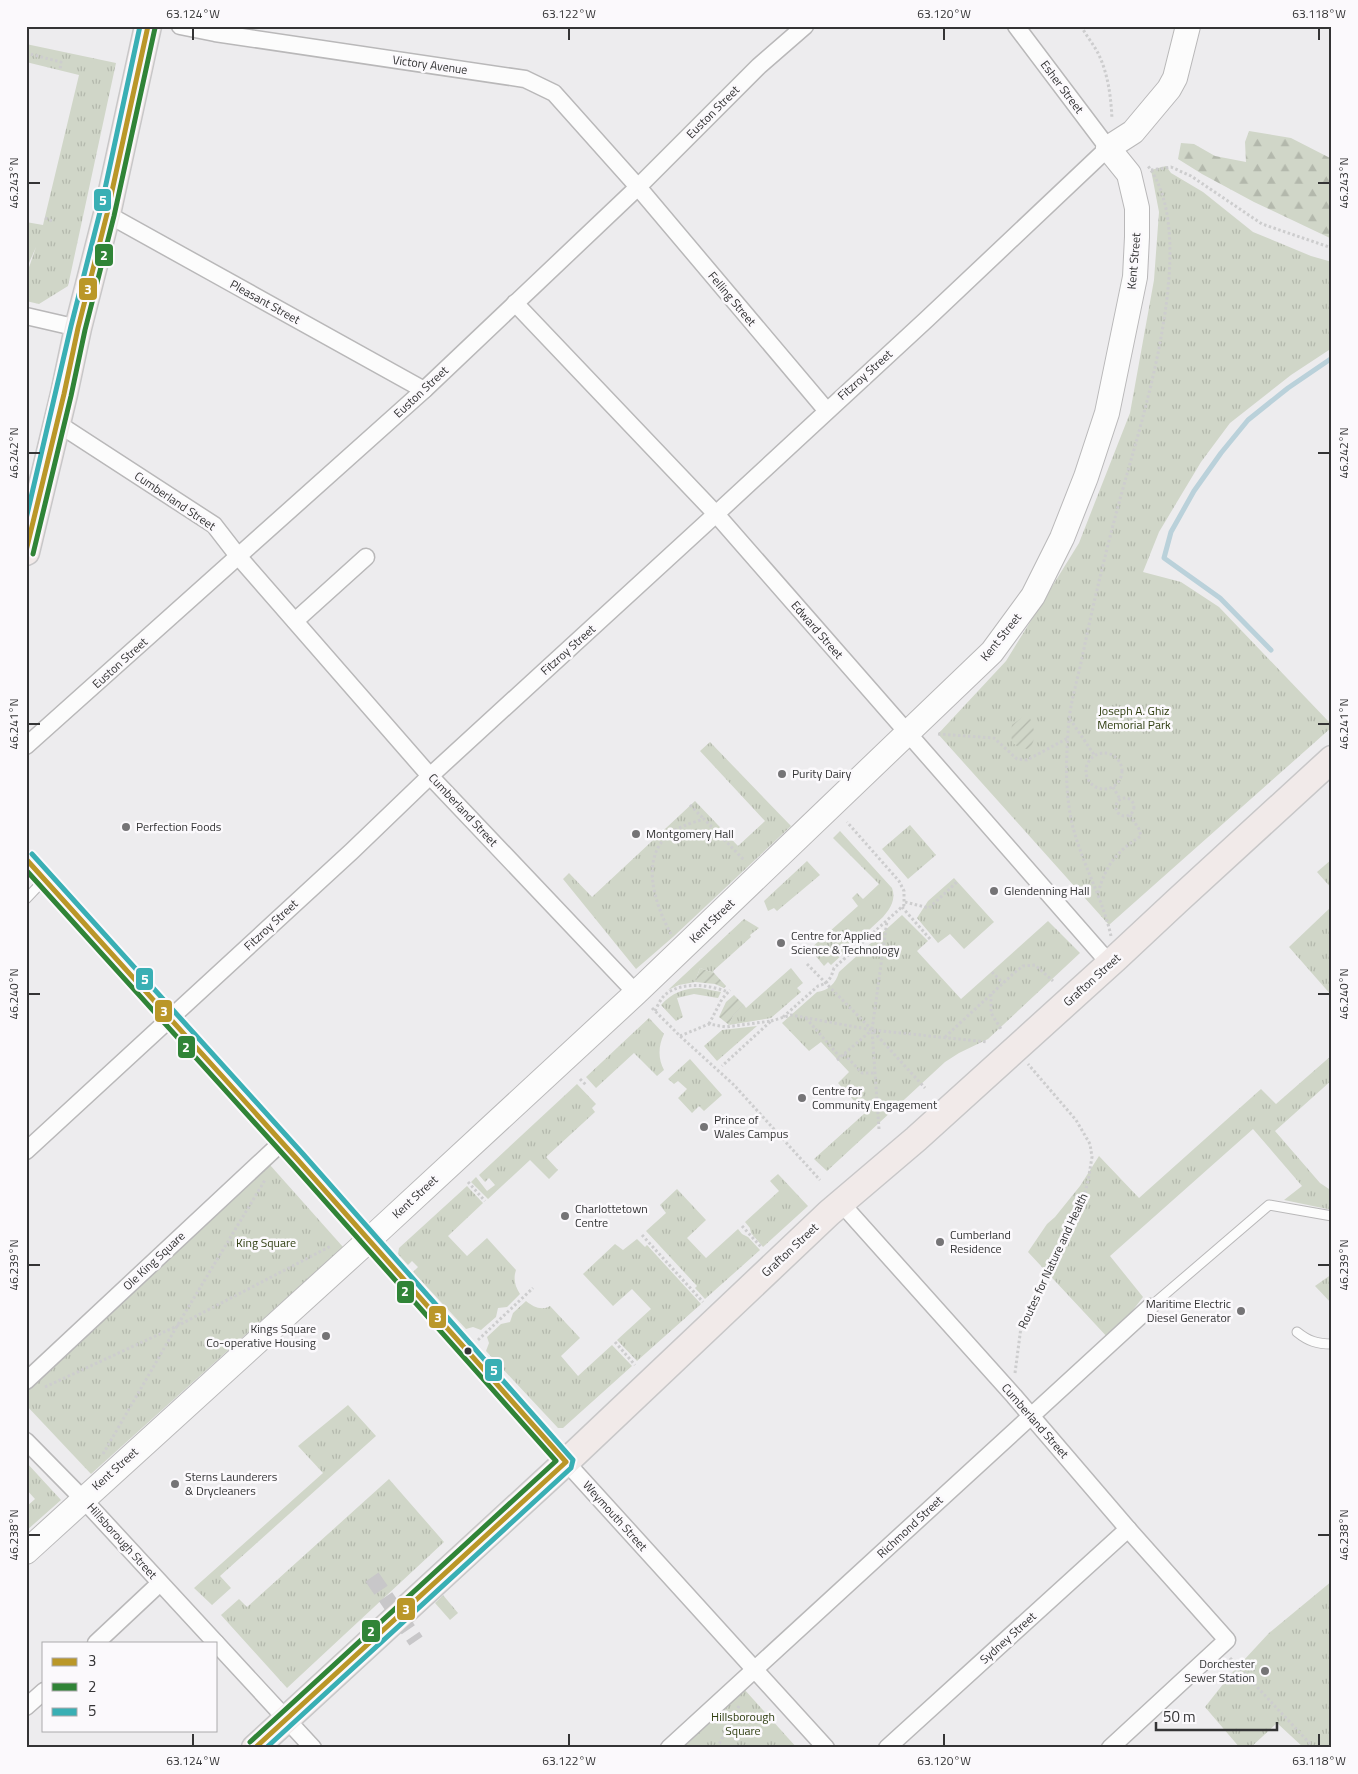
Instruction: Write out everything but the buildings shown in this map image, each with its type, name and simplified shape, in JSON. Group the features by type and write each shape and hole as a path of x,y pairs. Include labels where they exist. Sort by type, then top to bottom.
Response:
{"main road":[{"path":"26,552 78,328 107,214 148,26"},
{"name":"Grafton Street","path":"255,1748 566,1462 841,1203 923,1133 1110,964 1183,894 1332,759"}],"street":[{"name":"Victory Avenue","path":"180,26 215,33 525,79 554,93 638,187"},
{"name":"Euston Street","path":"26,746 424,390 638,187 759,66 805,26"},
{"name":"Esher Street","path":"1016,26 1108,148"},
{"path":"1108,148 1133,132 1169,89 1175,78 1188,26"},
{"name":"Fitzroy Street","path":"26,1152 430,776 927,319 1108,148"},
{"name":"Kent Street","path":"26,1552 83,1498 370,1239 648,1004 908,733 992,652 1033,596 1062,538 1086,477 1107,413 1135,277 1137,236 1137,208 1128,174 1108,148"},
{"name":"Felling Street","path":"638,187 826,411"},
{"name":"Pleasant Street","path":"107,214 424,390"},
{"name":"Edward Street","path":"515,303 716,514 1110,964"},
{"path":"26,316 78,328"},
{"name":"Cumberland Street","path":"57,423 214,525 238,556 430,776 648,1004"},
{"path":"295,621 366,557"},
{"name":"Weymouth Street","path":"26,859 370,1239 566,1462 826,1748"},
{"name":"Ole King Square","path":"26,1380 282,1142"},
{"name":"Cumberland Street","path":"841,1203 1014,1396 1223,1644"},
{"name":"Richmond Street","path":"669,1748 1150,1306"},
{"name":"Hillsborough Street","path":"26,1441 83,1498 215,1642"},
{"name":"Sydney Street","path":"887,1748 1128,1529"},
{"path":"97,1642 160,1583"},
{"path":"1110,1748 1223,1644"},
{"name":"Hillsborough Street","path":"218,1645 314,1748"},
{"path":"26,1707 42,1693"}],"lane":[{"path":"26,899 45,879"},
{"path":"1150,1306 1270,1205 1332,1216"},
{"path":"1297,1332 1307,1340 1318,1344 1332,1344"}],"path":[{"path":"1081,26 1098,53 1111,98 1112,119"},
{"path":"26,53 61,62 60,70"},
{"path":"1108,922 1074,831 1068,801 1066,771 1069,718 1089,625 1111,534 1155,374 1168,300 1169,246 1167,218 1161,190 1147,164"},
{"path":"1151,170 1172,167 1191,176 1262,224 1332,248"},
{"path":"45,218 52,220"},
{"path":"1069,718 1094,756"},
{"path":"938,734 994,738 1017,759 1027,760 1068,738"},
{"path":"1106,753 1111,754 1120,762 1122,773 1118,783 1113,787 1101,788 1090,783 1087,777 1087,765 1094,756 1106,753"},
{"path":"1113,787 1120,798"},
{"path":"1120,798 1130,799 1133,803 1133,809 1130,814"},
{"path":"1120,798 1116,806 1117,811 1121,815 1130,814"},
{"path":"690,805 749,865"},
{"path":"1098,894 1102,878 1116,855 1141,836 1130,814"},
{"path":"673,937 661,917 656,900 652,878 653,859 660,845 672,833 704,819"},
{"path":"783,1017 818,986 825,984 832,976 834,968 887,921 905,902 904,891 899,881 847,822"},
{"path":"905,902 929,908 957,882"},
{"path":"902,907 930,939"},
{"path":"878,1129 872,1030 887,921"},
{"path":"807,964 872,1030 925,1088"},
{"path":"945,1037 1023,966 1035,965 1053,981"},
{"path":"992,972 1003,983"},
{"path":"710,1024 722,999 729,991 712,987 685,986 648,1004 734,1085 820,1180"},
{"path":"991,994 991,1012 1001,1029"},
{"path":"680,1036 710,1024 726,1027 771,1021 791,1016 872,1030 987,1042"},
{"path":"806,1018 839,1058 872,1030"},
{"path":"722,1066 771,1021"},
{"path":"844,1054 862,1073 875,1072"},
{"name":"Routes for Nature and Health","path":"1014,1396 1015,1368 1021,1327 1082,1204 1092,1158 1090,1144 1076,1120 1025,1060"},
{"path":"580,1079 586,1085"},
{"path":"100,1458 268,1176"},
{"path":"468,1182 485,1201"},
{"path":"742,1226 762,1249"},
{"path":"642,1234 704,1302"},
{"path":"44,1387 177,1326 339,1242"},
{"path":"476,1342 533,1288"},
{"path":"615,1342 635,1365"},
{"path":"1223,1644 1314,1748"},
{"path":"717,1748 743,1699"}],"green space":[{"path":"26,44 116,63 68,286 39,304 26,301 26,276 36,247 29,263 26,258 26,222 43,225 79,75 26,62"},
{"path":"1249,131 1291,138 1332,159 1332,239 1254,202 1178,159 1181,143 1194,144 1215,156 1246,162 1245,142"},
{"name":"Joseph A. Ghiz Memorial Park","path":"1166,166 1171,173 1203,192 1253,232 1311,256 1332,262 1332,348 1291,375 1230,423 1201,462 1159,532 1143,572 1181,582 1219,607 1332,727 1109,925 938,734 1006,661 1079,543 1130,413 1154,280 1159,212 1151,170"},
{"path":"1024,716 1030,718 1034,730 1034,738 1030,749 1016,746 1011,736 1012,725"},
{"path":"710,742 791,826 673,937 636,969 563,879 569,873 592,897 695,801 738,846 765,821 700,751"},
{"path":"910,825 936,855 908,879 882,849"},
{"path":"840,831 892,888 893,900 883,917 831,965 828,962 824,966 810,949 858,906 852,898 857,893 863,899 879,884 833,838"},
{"path":"1332,859 1332,889 1317,872"},
{"path":"807,861 820,875 777,911 774,908 768,911 764,901"},
{"path":"954,878 994,922 964,949 950,934 938,943 917,918 928,901"},
{"path":"1332,906 1332,996 1289,947"},
{"path":"902,915 928,941 917,951 961,999 1048,921 1080,953 988,1039 945,1062 827,1171 814,1159 865,1113 838,1083 849,1072 821,1042 809,1051 782,1023 817,992 831,986 839,972"},
{"path":"744,919 759,928 713,971 714,973 700,968 695,982 679,985 668,990"},
{"path":"700,968 714,973 726,986 724,988 715,984 695,982"},
{"path":"791,968 803,983 797,988 801,992 771,1018 729,1025 733,1016 744,1005 746,1008"},
{"path":"700,988 721,992 718,998 694,994 677,998 683,1017 676,1021 661,1005 669,997 679,992"},
{"path":"734,995 744,1005 733,1016 729,1025 719,1017 726,1002"},
{"path":"649,1018 664,1034 659,1052 664,1070 657,1076 634,1053 596,1088 586,1077"},
{"path":"757,1026 717,1061 704,1046 722,1030"},
{"path":"1332,1055 1332,1080 1275,1131 1320,1183 1332,1191 1332,1210 1284,1200 1302,1186 1253,1129 1110,1256 1143,1297 1110,1340 1028,1252 1047,1224 1080,1186 1099,1156 1139,1198 1261,1089 1276,1104"},
{"path":"690,1059 722,1095 704,1111 699,1106 692,1113 678,1098 687,1089 678,1081 674,1084 668,1079"},
{"path":"577,1084 596,1104 592,1108 595,1112 546,1157 558,1170 549,1179 530,1160 488,1199 471,1182 476,1177 487,1191 495,1185 489,1178 485,1182 479,1175"},
{"name":"King Square","path":"270,1165 343,1247 91,1474 26,1405 26,1392"},
{"path":"778,1174 808,1206 763,1247 751,1233 750,1228 745,1222 779,1191 770,1181"},
{"path":"467,1186 483,1203 448,1236 467,1256 487,1238 516,1270 515,1282 520,1294 507,1307 498,1308 496,1317 481,1330 473,1327 466,1329 413,1272 418,1267 412,1261 408,1265 398,1254 399,1248"},
{"path":"677,1189 706,1220 687,1238 706,1258 738,1229 760,1250 705,1299 695,1288 697,1286 646,1231 666,1213 660,1205"},
{"path":"637,1239 645,1247 647,1245 701,1304 637,1361 617,1340 651,1309 632,1289 613,1306 583,1274 615,1244 623,1250"},
{"path":"1332,1274 1332,1304 1315,1286"},
{"path":"526,1301 538,1308 550,1306 580,1338 561,1356 578,1376 612,1345 632,1366 563,1428 558,1428 486,1351 489,1343 487,1337 501,1324 510,1322 513,1313"},
{"path":"348,1405 376,1436 220,1576 231,1588 212,1605 194,1588 323,1473 298,1446"},
{"path":"26,1462 61,1500 26,1531 26,1507 35,1499 26,1489"},
{"path":"389,1479 444,1542 287,1688 221,1615 239,1599 247,1607"},
{"path":"1332,1581 1332,1748 1304,1748 1277,1723 1250,1748 1240,1748 1205,1707 1231,1674 1269,1633"},
{"path":"443,1595 458,1613 450,1620 435,1603"},
{"name":"Hillsborough Square","path":"744,1689 797,1748 680,1748"}],"waterway":[{"path":"1271,650 1220,598 1164,558 1171,532 1194,491 1221,453 1248,420 1288,388 1332,358"}],"tunnel":[{"path":"372,1577 416,1641"}],"transit line":[{"name":"5","path":"26,519 100,212 140,26"},
{"name":"3","path":"26,551 78,328 107,214 148,26"},
{"name":"2","path":"33,554 85,330 114,216 155,28"},
{"name":"5","path":"32,854 303,1154 573,1460 571,1468 266,1748"},
{"name":"3","path":"26,859 297,1159 566,1462 255,1748"},
{"name":"2","path":"26,870 292,1164 556,1461 250,1742"}],"place":[{"name":"Purity Dairy","path":"782,774"},
{"name":"Perfection Foods","path":"126,827"},
{"name":"Montgomery Hall","path":"636,834"},
{"name":"Glendenning Hall","path":"994,891"},
{"name":"Centre for Applied Science & Technology","path":"781,943"},
{"name":"Centre for Community Engagement","path":"802,1098"},
{"name":"Prince of Wales Campus","path":"704,1127"},
{"name":"Charlottetown Centre","path":"565,1216"},
{"name":"Cumberland Residence","path":"940,1242"},
{"name":"Maritime Electric Diesel Generator","path":"1241,1311"},
{"name":"Kings Square Co-operative Housing","path":"326,1336"},
{"name":"Sterns Launderers & Drycleaners","path":"175,1484"},
{"name":"Dorchester Sewer Station","path":"1265,1671"}]}
